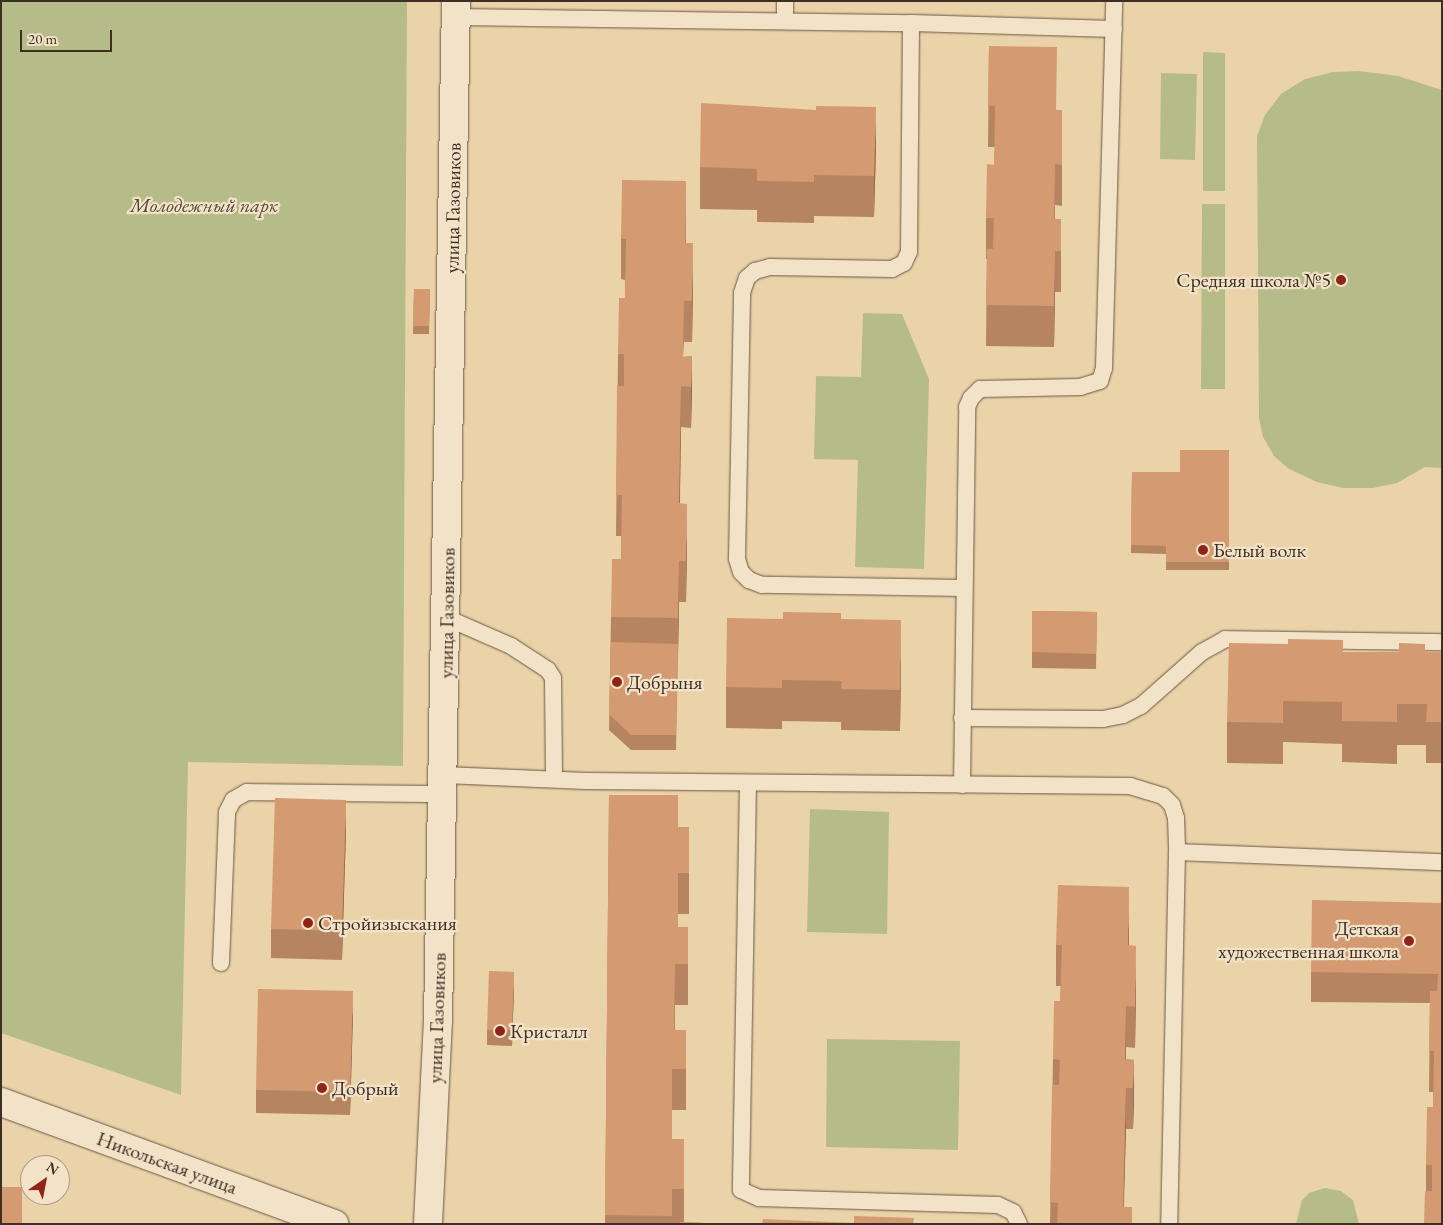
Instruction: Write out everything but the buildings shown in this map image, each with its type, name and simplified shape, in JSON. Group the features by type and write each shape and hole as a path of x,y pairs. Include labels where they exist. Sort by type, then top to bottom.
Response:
{"street":[{"name":"улица Газовиков","path":"428,1224 438,1021 447,618 456,9"},
{"name":"Никольская улица","path":"1,1102 334,1224"}],"lane":[{"path":"785,1 785,20"},
{"path":"962,785 967,407 971,398 980,389 1092,385 1100,381 1104,368 1114,1"},
{"path":"456,9 1114,29"},
{"path":"911,23 909,252 904,263 892,269 770,267 755,271 747,278 742,293 737,559 741,572 750,580 762,585 964,588"},
{"path":"447,618 511,646 548,670 553,678 554,778"},
{"path":"962,718 1103,719 1123,715 1141,706 1202,652 1225,639 1442,642"},
{"path":"222,963 227,812 233,800 247,792 443,785 554,778 748,783 1130,786 1150,790 1163,796 1172,805 1176,818 1177,852 1169,1224"},
{"path":"748,783 742,1190 759,1198 998,1205 1013,1212 1019,1224"},
{"path":"1177,852 1442,862"}],"green space":[{"name":"Молодежный парк","path":"1,1 407,1 403,766 188,762 181,1095 1,1033"},
{"path":"1203,52 1225,53 1225,191 1203,191"},
{"name":"Средняя школа №5","path":"1359,71 1398,76 1442,90 1442,468 1425,467 1397,483 1373,488 1343,488 1317,482 1289,469 1274,456 1263,437 1259,418 1257,136 1265,115 1281,94 1305,79 1333,72"},
{"path":"1161,73 1197,74 1195,160 1160,159"},
{"path":"1202,204 1225,204 1225,389 1201,389"},
{"path":"863,313 902,314 929,379 924,569 855,567 858,460 814,459 816,376 861,377"},
{"path":"810,809 889,812 887,934 807,932"},
{"path":"827,1039 960,1041 958,1150 826,1147"},
{"path":"1325,1188 1341,1191 1353,1200 1359,1224 1296,1224 1302,1200 1309,1193"}],"place":[{"name":"Средняя школа №5","path":"1341,280"},
{"name":"Белый волк","path":"1203,550"},
{"name":"Добрыня","path":"617,682"},
{"name":"Стройизыскания","path":"308,923"},
{"name":"Детская художественная школа","path":"1409,941"},
{"name":"Кристалл","path":"500,1031"},
{"name":"Добрый","path":"322,1088"}]}
